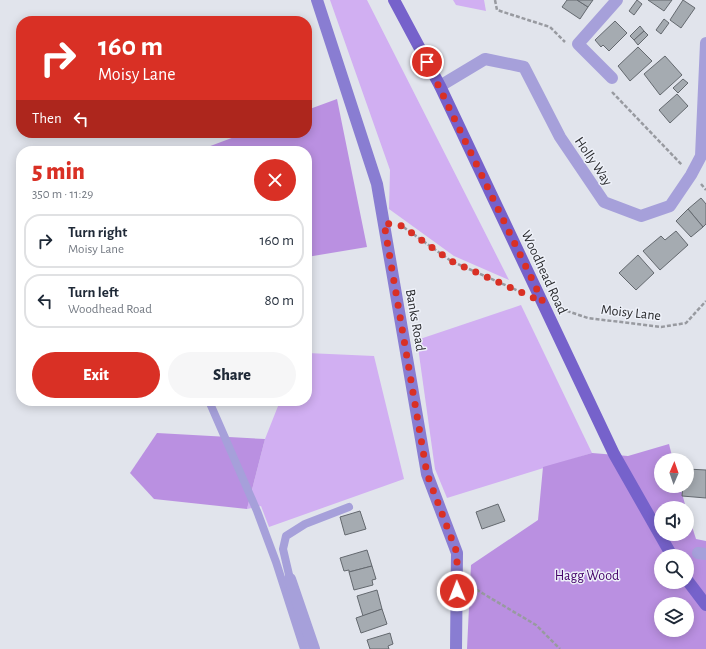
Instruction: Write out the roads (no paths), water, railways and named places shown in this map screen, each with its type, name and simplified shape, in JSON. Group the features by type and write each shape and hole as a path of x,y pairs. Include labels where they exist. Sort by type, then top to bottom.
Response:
{"main road":[{"name":"Woodhead Road","path":"394,0 440,86 545,305 614,454 668,549"},
{"path":"694,589 706,605"}],"street":[{"name":"Banks Road","path":"317,0 377,184 427,474 457,553 456,649"},
{"path":"612,78 578,44 616,0"},
{"name":"Holly Way","path":"440,86 485,59 524,67 560,137 604,202 641,216 670,206 704,156 706,43"},
{"path":"290,579 314,649"}],"lane":[{"path":"211,406 257,511 276,562 304,649"},
{"path":"290,579 283,549 286,536 305,524 349,507"}],"park label":[{"name":"Hagg Wood","path":"587,575"}]}
